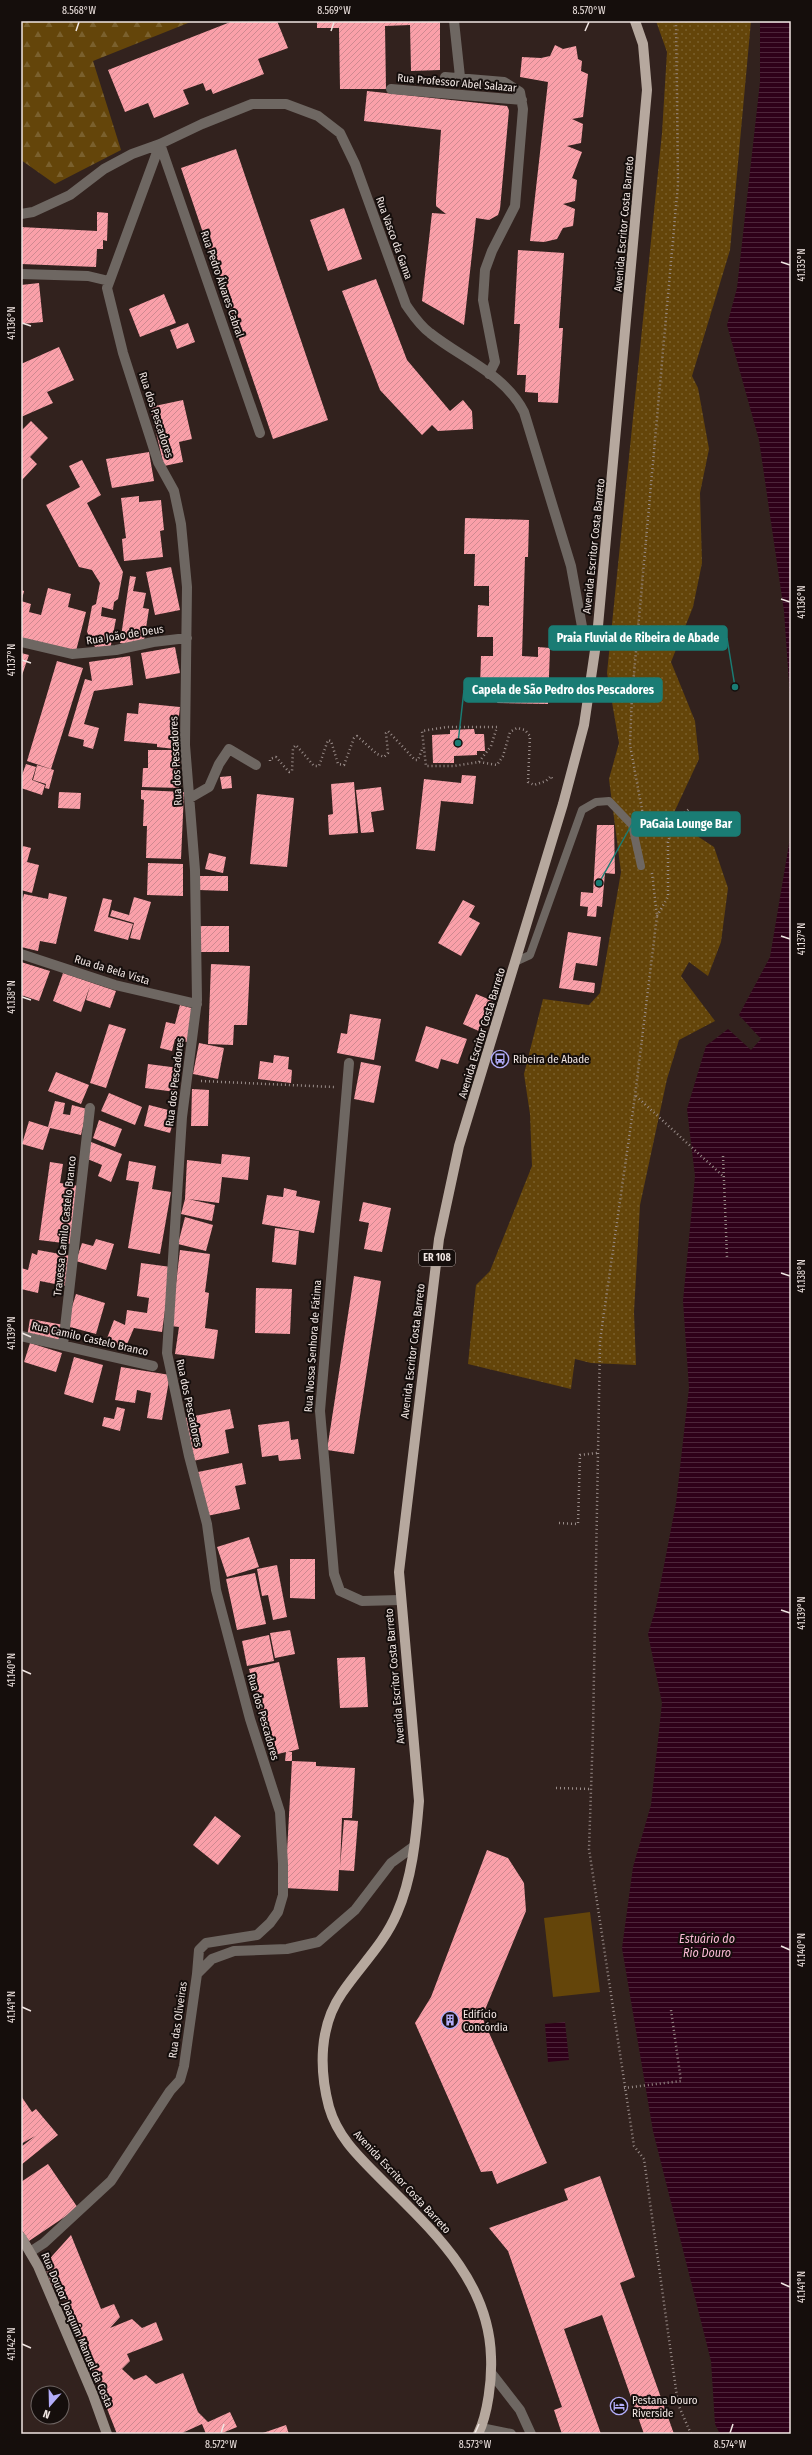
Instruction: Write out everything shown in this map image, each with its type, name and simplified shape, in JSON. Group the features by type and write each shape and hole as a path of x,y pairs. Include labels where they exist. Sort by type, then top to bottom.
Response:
{"main road":[{"name":"Avenida Escritor Costa Barreto","path":"480,2431 492,2374 490,2339 486,2320 476,2291 455,2256 348,2145 337,2127 329,2108 323,2071 323,2038 330,2017 341,1994 378,1947 397,1913 409,1876 414,1847 419,1801 400,1600 399,1572 403,1534 439,1239 459,1146 517,961 563,804 584,725 597,637 647,90 643,44 635,21"}],"street":[{"name":"Rua Professor Abel Salazar","path":"454,21 460,77"},
{"name":"Rua Professor Abel Salazar","path":"445,76 504,82 520,92 522,100 523,109 515,206 492,251 485,270 483,300 495,362 489,374"},
{"name":"Rua Professor Abel Salazar","path":"391,89 522,100"},
{"name":"Rua Vasco da Gama","path":"21,214 33,212 70,194 104,169 132,154 160,144 252,104 286,104 318,116 340,133 355,164 406,305 428,332 489,374 516,397 524,412 571,566 583,632 597,637"},
{"name":"Rua dos Pescadores","path":"160,144 107,288 111,310 123,353 158,462 174,491 181,524 187,587 185,745 195,870 197,1004 182,1125 167,1353 189,1456 206,1524 216,1590 250,1719 280,1812 283,1864 283,1895 278,1912 270,1923 257,1935 206,1943 199,1950 197,1974"},
{"name":"Rua Pedro Álvares Cabral","path":"160,144 260,433"},
{"path":"21,274 88,276 109,281"},
{"name":"Rua João de Deus","path":"21,642 72,654 116,650 153,642 187,638"},
{"path":"190,798 209,787 219,764 229,749 256,765"},
{"name":"Rua da Bela Vista","path":"21,954 115,985 197,1004"},
{"name":"Rua Nossa Senhora de Fátima","path":"349,1063 320,1411 334,1574 340,1591 362,1601 400,1600"},
{"name":"Travessa Camilo Castelo Branco","path":"63,1346 90,1108"},
{"name":"Rua Camilo Castelo Branco","path":"21,1336 153,1366"},
{"name":"Rua das Oliveiras","path":"30,2252 44,2243 111,2181 170,2091 180,2080 184,2066 197,1974 212,1959 234,1951 287,1950 318,1942 355,1910 391,1863 414,1847"},
{"name":"Rua Doutor Joaquim Manuel da Costa","path":"21,2238 30,2252 93,2395 107,2434"},
{"path":"492,2374 520,2410 531,2434"},
{"path":"480,2431 511,2434"}],"lane":[{"path":"517,961 530,955 582,810 596,802 610,801 632,825 641,866"}],"path":[{"path":"643,818 630,745 631,710 678,184 676,21"},
{"path":"479,762 491,746 497,727 428,729 422,731 426,766 454,766 479,762 497,765 503,756 510,732 517,728 525,730 530,736 528,782 534,785 546,781 551,776 552,786"},
{"path":"256,765 264,772 268,771 270,759 276,757 286,770 292,771 293,748 296,745 314,766 319,766 328,740 338,764 344,765 354,738 357,736 377,754 384,757 388,754 386,733 388,731 415,760 418,760 423,744"},
{"path":"657,916 668,897 668,842 674,821 689,809"},
{"path":"652,872 657,916 635,1096 600,1341 589,1849 634,2146 644,2159 678,2404 691,2434"},
{"path":"187,1080 346,1087"},
{"path":"635,1096 724,1176"},
{"path":"723,1156 727,1257"},
{"path":"560,1523 578,1524 580,1455 597,1453"},
{"path":"556,1788 591,1788"},
{"path":"624,2088 681,2081 671,2010"}],"green space":[{"path":"21,21 193,21 93,61 121,150 55,184 21,160"},
{"path":"656,21 751,21 730,250 692,376 698,388 709,449 700,493 702,563 693,607 671,662 695,721 699,759 671,819 714,847 728,888 721,942 708,976 689,962 681,976 715,1021 679,1040 667,1079 640,1205 634,1312 636,1365 591,1363 575,1359 571,1389 468,1364 476,1285 490,1271 532,1166 530,1114 524,1074 543,999 589,1005 600,993 621,872 609,779 619,743 607,673 662,133 667,52"},
{"path":"590,1912 600,1992 553,1997 544,1918"}],"water":[{"path":"760,21 791,21 791,712 784,611 759,440 727,325 737,288 760,82"},
{"name":"Estuário do Rio Douro","path":"791,832 791,2434 720,2434 715,2424 711,2361 653,2131 622,1948 633,1867 651,1805 662,1703 648,1634 656,1607 676,1503 689,1388 683,1301 695,1176 687,1109 706,1046 728,1029 751,1050 761,1039 739,1015 770,957"},
{"path":"565,2022 569,2060 548,2062 545,2024"}],"building":[{"path":"233,21 277,21 288,48 258,59 264,74 213,94 211,89 206,91 203,83 183,90 189,104 154,118 148,103 125,112 108,70"},
{"path":"317,21 440,21 440,70 411,71 410,25 385,26 386,89 340,89 339,28 317,28"},
{"path":"555,45 563,49 576,46 578,59 582,61 581,71 588,74 583,117 572,119 583,124 581,143 567,146 582,152 572,178 577,180 575,201 563,204 575,209 573,226 563,228 557,239 544,242 530,241 548,82 520,77 522,57 541,58 550,56"},
{"path":"367,91 507,106 509,110 500,209 498,215 489,220 476,218 464,325 422,301 432,213 446,214 436,206 441,130 364,121"},
{"path":"236,149 328,420 273,439 181,168"},
{"path":"344,208 362,259 328,271 310,220"},
{"path":"97,212 108,213 107,241 103,240 103,249 97,249 96,267 21,264 21,227 97,231"},
{"path":"518,250 564,253 559,328 563,328 558,403 538,402 538,393 525,392 526,375 517,375 520,324 514,324"},
{"path":"376,279 407,360 450,411 463,400 472,411 473,429 438,431 432,425 422,435 380,390 342,291"},
{"path":"39,283 43,322 21,324 21,285"},
{"path":"164,294 176,323 140,337 129,309"},
{"path":"188,323 195,342 177,349 170,330"},
{"path":"59,347 74,380 47,392 53,403 21,417 21,364"},
{"path":"183,400 192,439 179,442 183,462 164,466 150,407"},
{"path":"31,421 48,438 30,457 37,464 21,481 21,431"},
{"path":"149,452 154,481 112,488 106,459"},
{"path":"82,460 101,495 87,503 123,572 118,599 114,602 113,610 102,607 101,616 116,619 110,650 95,647 87,632 92,606 96,604 100,583 92,570 79,567 46,505 80,487 69,466"},
{"path":"139,496 139,502 161,500 164,530 160,531 163,557 124,561 122,539 126,538 121,498"},
{"path":"465,518 529,520 528,557 525,557 522,656 538,657 538,647 550,648 548,704 497,703 498,688 480,687 481,656 493,656 493,637 477,637 478,605 489,606 489,586 474,586 475,554 464,554"},
{"path":"171,567 180,610 155,615 146,572"},
{"path":"130,576 136,577 133,591 146,593 143,608 149,609 143,647 120,643"},
{"path":"48,588 71,594 68,607 86,612 76,651 21,638 21,601 31,604 29,612 41,615"},
{"path":"21,590 24,591 22,599 21,599"},
{"path":"175,647 180,673 146,679 141,653"},
{"path":"21,653 29,655 21,678"},
{"path":"130,656 133,685 94,691 84,724 99,728 93,749 83,746 84,740 68,736 85,679 92,681 89,662"},
{"path":"57,661 83,668 51,769 27,761"},
{"path":"139,703 180,707 175,749 157,747 157,744 124,741 127,713 138,714"},
{"path":"474,729 475,734 484,734 485,751 477,751 477,755 454,756 454,763 433,763 432,735 450,734 450,730"},
{"path":"148,750 180,750 180,788 142,787 143,768 148,768"},
{"path":"26,764 36,767 32,780 45,785 42,795 21,788 21,778"},
{"path":"37,765 54,770 49,789 45,788 46,784 33,780"},
{"path":"462,775 476,776 473,804 441,801 435,851 416,849 424,779 461,783"},
{"path":"231,776 232,788 222,789 220,777"},
{"path":"354,782 358,833 329,835 328,815 333,814 331,784"},
{"path":"381,787 384,810 371,812 374,832 361,833 356,790"},
{"path":"141,790 184,792 181,859 146,858 147,826 143,826 144,800 141,799"},
{"path":"59,792 81,793 80,809 58,808"},
{"path":"257,794 294,798 287,867 250,864"},
{"path":"597,825 614,825 615,874 605,873 602,907 597,906 596,917 587,916 588,907 580,906 581,892 593,893"},
{"path":"23,846 31,848 27,862 39,865 32,893 21,890 21,856"},
{"path":"209,853 226,857 223,873 205,869"},
{"path":"148,863 183,864 183,896 147,895"},
{"path":"199,876 228,876 228,891 199,890"},
{"path":"49,893 67,897 56,944 40,941 38,951 21,947 21,906 24,894 48,899"},
{"path":"134,897 151,902 140,940 130,938 134,923 110,916 112,910 129,915"},
{"path":"103,898 112,900 108,917 133,924 128,940 94,931"},
{"path":"463,900 475,906 469,917 480,923 461,956 438,943"},
{"path":"199,926 229,926 229,952 199,952"},
{"path":"568,932 601,937 597,966 576,963 573,980 595,983 594,993 559,988"},
{"path":"21,962 50,971 39,1001 21,995"},
{"path":"211,964 250,966 247,1025 234,1025 233,1045 208,1044"},
{"path":"63,973 116,991 110,1008 86,1000 90,986 81,1012 53,1001"},
{"path":"476,994 493,1001 481,1032 463,1024"},
{"path":"180,1005 195,1009 187,1042 175,1039 172,1051 160,1048 166,1022 175,1024"},
{"path":"350,1014 381,1019 374,1060 337,1053 341,1033 347,1034"},
{"path":"109,1024 126,1029 106,1088 90,1083"},
{"path":"426,1026 467,1039 458,1064 441,1059 438,1069 415,1061"},
{"path":"199,1043 224,1048 218,1079 193,1074"},
{"path":"274,1055 289,1057 288,1069 292,1070 291,1083 258,1079 260,1061 273,1063"},
{"path":"361,1062 381,1066 374,1103 354,1099"},
{"path":"148,1064 179,1068 176,1092 145,1088"},
{"path":"56,1072 89,1085 81,1104 48,1091"},
{"path":"192,1089 209,1090 208,1126 191,1126"},
{"path":"109,1093 142,1107 135,1125 101,1111"},
{"path":"55,1101 65,1103 63,1114 70,1115 72,1105 87,1109 81,1135 50,1128 43,1150 22,1144 29,1121 48,1127"},
{"path":"149,1105 176,1112 170,1133 144,1126"},
{"path":"99,1120 122,1129 115,1147 93,1138"},
{"path":"91,1142 122,1154 111,1182 98,1176 102,1165 85,1158"},
{"path":"222,1154 250,1157 248,1180 222,1177 219,1203 188,1199 215,1205 212,1221 181,1214 185,1199 187,1160 221,1164"},
{"path":"129,1161 156,1166 152,1189 171,1192 160,1254 128,1248 139,1182 126,1180"},
{"path":"50,1162 63,1164 60,1183 79,1186 71,1244 39,1240"},
{"path":"284,1188 297,1191 296,1196 320,1201 314,1233 262,1224 267,1195 283,1197"},
{"path":"363,1202 391,1208 382,1252 364,1249 369,1223 359,1221"},
{"path":"185,1217 213,1225 206,1251 178,1244"},
{"path":"275,1228 299,1231 296,1265 272,1262"},
{"path":"96,1239 114,1244 106,1270 76,1261 82,1243 93,1246"},
{"path":"38,1250 71,1256 65,1286 40,1281 38,1293 21,1289 21,1268 28,1270 32,1253 37,1255"},
{"path":"180,1250 210,1254 205,1292 209,1293 205,1328 218,1330 214,1359 175,1354 179,1327 171,1326"},
{"path":"141,1263 171,1267 162,1332 134,1328 125,1349 106,1341 114,1320 125,1325 127,1310 147,1313 149,1298 137,1296"},
{"path":"354,1276 381,1281 354,1454 327,1450"},
{"path":"256,1288 292,1289 290,1334 255,1333"},
{"path":"76,1294 105,1303 96,1334 66,1326"},
{"path":"30,1319 64,1325 61,1342 27,1337"},
{"path":"30,1343 62,1353 56,1372 24,1362"},
{"path":"74,1357 103,1365 93,1403 64,1394"},
{"path":"121,1367 170,1375 162,1420 147,1418 151,1393 137,1390 135,1403 115,1400"},
{"path":"117,1407 125,1409 120,1431 102,1426 104,1417 114,1419"},
{"path":"230,1409 234,1428 225,1430 229,1453 193,1461 184,1418"},
{"path":"289,1421 291,1440 298,1439 301,1459 279,1461 278,1455 262,1457 258,1425"},
{"path":"242,1463 246,1484 235,1486 240,1509 207,1516 198,1472"},
{"path":"249,1537 259,1567 227,1577 217,1547"},
{"path":"290,1559 315,1559 315,1599 290,1598"},
{"path":"277,1565 287,1617 273,1620 268,1595 262,1596 257,1569"},
{"path":"255,1573 266,1624 237,1630 226,1579"},
{"path":"290,1630 295,1654 275,1658 270,1633"},
{"path":"269,1635 274,1661 247,1666 242,1641"},
{"path":"365,1657 368,1707 340,1708 337,1658"},
{"path":"279,1662 299,1749 288,1752 292,1752 292,1761 285,1761 286,1752 270,1756 249,1669"},
{"path":"292,1761 316,1762 316,1766 355,1768 352,1818 342,1818 340,1867 344,1820 358,1821 354,1871 339,1870 338,1891 285,1888"},
{"path":"215,1816 241,1836 218,1865 193,1845"},
{"name":"Edifício Concórdia","path":"487,1850 508,1858 524,1883 526,1911 482,2017 547,2163 497,2184 492,2171 481,2172 415,2023 431,1997"},
{"path":"21,2096 32,2112 36,2109 58,2135 21,2165 21,2147 35,2136 21,2144"},
{"path":"48,2164 78,2208 29,2241 21,2229 21,2182"},
{"path":"600,2176 635,2277 620,2283 674,2434 644,2434 602,2315 564,2329 601,2434 562,2434 554,2410 562,2407 508,2251 489,2228 568,2200 564,2189"},
{"path":"71,2235 101,2309 114,2304 120,2317 110,2328 132,2319 142,2328 156,2322 163,2340 127,2354 130,2361 122,2369 134,2380 146,2375 156,2384 183,2373 198,2412 208,2422 230,2412 237,2427 220,2434 206,2434 202,2424 180,2434 117,2434 62,2294 52,2285 44,2265"},
{"path":"286,2425 289,2434 260,2434"}],"place":[{"name":"Praia Fluvial de Ribeira de Abade","path":"735,687"},
{"name":"Capela de São Pedro dos Pescadores","path":"458,743"},
{"name":"PaGaia Lounge Bar","path":"599,883"},
{"name":"Ribeira de Abade","path":"500,1059"},
{"name":"Edifício Concórdia","path":"450,2020"},
{"name":"Pestana Douro Riverside","path":"619,2406"}]}
